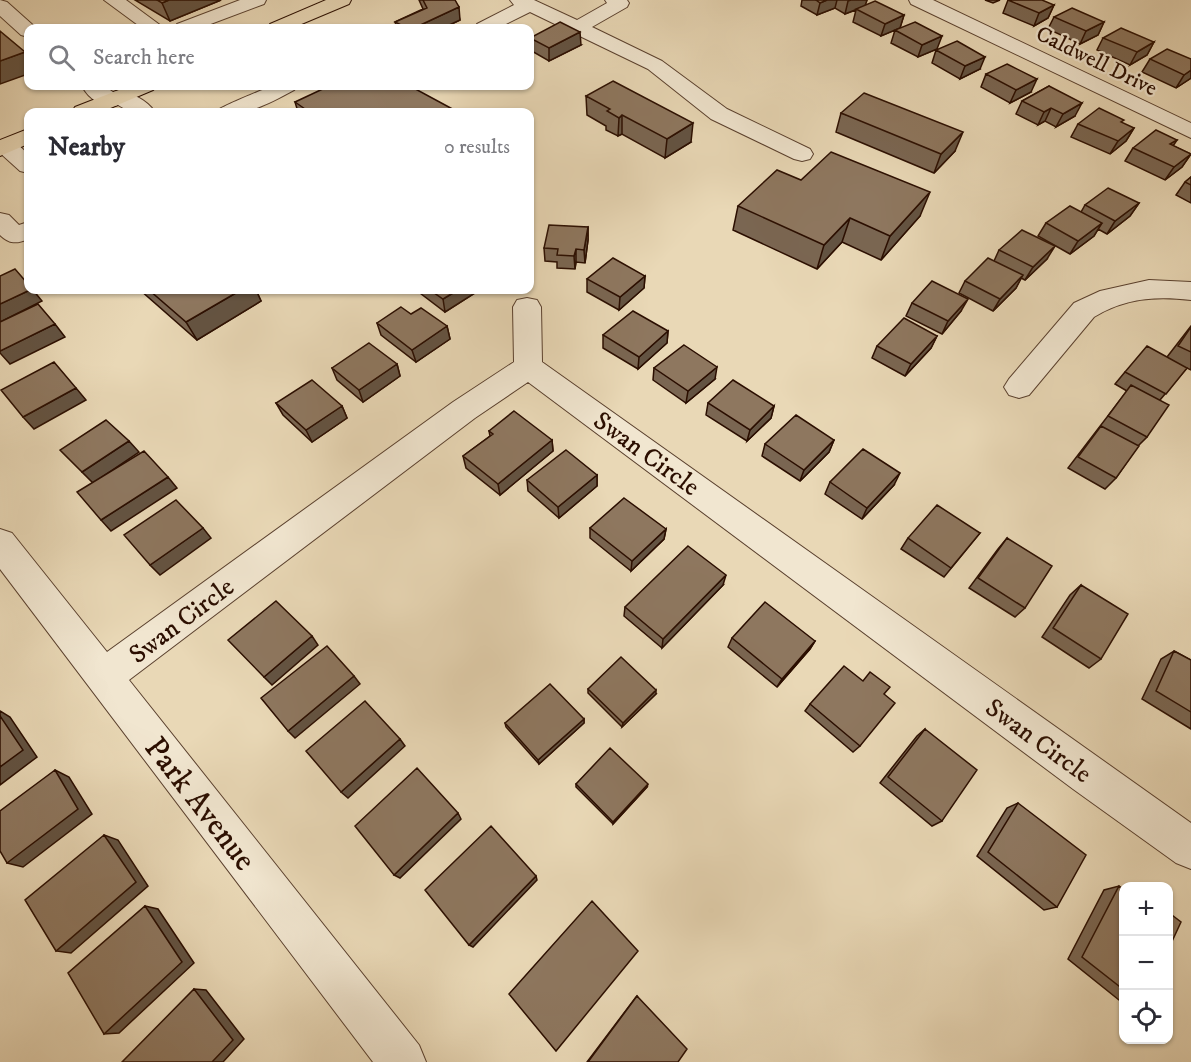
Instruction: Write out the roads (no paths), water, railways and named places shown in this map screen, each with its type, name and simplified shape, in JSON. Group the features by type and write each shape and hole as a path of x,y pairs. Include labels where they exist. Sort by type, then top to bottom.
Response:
{"main road":[{"path":"286,24 342,0"},
{"path":"94,108 136,90"},
{"path":"3,147 24,138"}],"street":[{"path":"113,0 148,24"},
{"path":"194,24 257,0"},
{"path":"578,27 620,3 614,0"},
{"name":"Caldwell Drive","path":"918,0 1191,131"},
{"path":"490,24 524,3 655,65 719,114 802,154"},
{"path":"0,6 24,27"},
{"path":"99,90 135,108"},
{"path":"239,108 279,90"},
{"path":"3,147 24,163"},
{"path":"1019,387 1084,310 1097,302 1118,293 1144,288 1191,291"},
{"path":"527,307 528,367"},
{"name":"Swan Circle","path":"103,677 464,410 528,367 1087,775 1191,848"},
{"name":"Park Avenue","path":"0,543 402,1062"}]}
